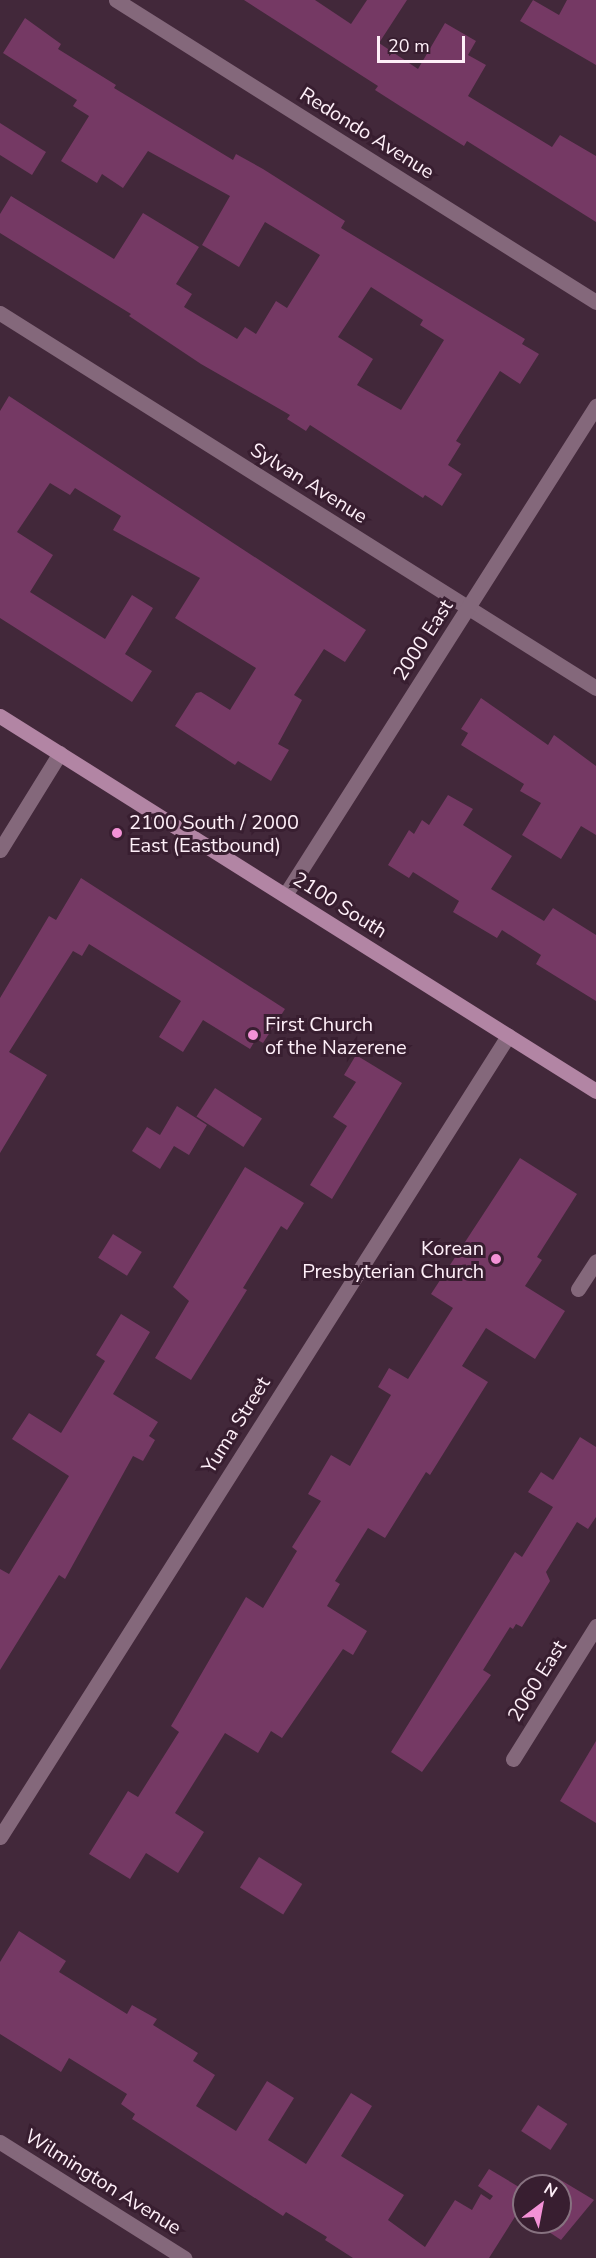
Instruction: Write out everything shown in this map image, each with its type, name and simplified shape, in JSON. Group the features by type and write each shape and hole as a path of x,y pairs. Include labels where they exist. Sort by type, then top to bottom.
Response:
{"main road":[{"name":"2100 South","path":"0,716 596,1091"}],"street":[{"name":"Redondo Avenue","path":"116,0 596,302"},
{"name":"Sylvan Avenue","path":"0,313 596,688"},
{"name":"2000 East","path":"285,895 596,406"},
{"path":"0,850 60,753"},
{"name":"Yuma Street","path":"0,1837 508,1036"},
{"path":"578,1289 596,1261"},
{"name":"2060 East","path":"513,1759 596,1626"},
{"name":"Wilmington Avenue","path":"0,2142 184,2258"}],"building":[{"path":"244,0 315,0 351,24 367,0 407,0 379,43 418,69 445,23 476,41 468,55 486,65 468,96 552,147 560,135 596,156 596,222 467,141 464,146 400,106 375,90 378,86"},
{"path":"533,0 559,15 567,0 596,0 596,65 520,21"},
{"path":"25,18 61,44 58,49 116,85 114,88 233,160 236,154 263,169 345,221 341,228 525,339 522,344 539,354 520,384 500,371 456,441 461,444 448,465 462,474 442,506 425,495 423,498 310,425 306,431 287,419 290,415 201,364 129,316 131,314 0,233 0,214 11,196 114,259 143,213 199,247 176,284 192,294 184,307 237,339 245,327 256,334 276,301 287,308 320,255 265,222 239,267 202,245 230,196 148,151 123,188 102,174 97,183 61,161 89,116 73,106 77,100 3,53","holes":["371,287 423,320 420,325 444,340 401,410 357,385 373,359 338,337"]},
{"path":"0,123 46,152 32,175 0,155"},
{"path":"9,396 366,630 345,662 324,649 294,695 302,700 278,744 289,750 271,781 238,761 235,765 175,726 196,693 201,692 230,710 256,668 175,618 200,578 113,530 121,516 75,488 70,495 50,483 17,532 53,555 30,592 105,639 132,595 153,608 125,654 152,671 132,702 0,618 0,411"},
{"path":"481,698 548,745 554,735 596,766 596,835 581,826 561,859 522,835 541,803 520,791 524,784 461,745 468,733 461,729"},
{"path":"448,795 473,809 463,825 512,856 491,889 544,921 553,908 596,935 596,1001 536,964 541,955 502,930 497,938 453,912 459,901 413,872 409,878 388,865 409,830 414,834 422,820 429,825"},
{"path":"81,878 285,1009 263,1043 256,1039 250,1049 203,1020 183,1052 159,1037 181,1001 89,944 82,956 73,951 9,1052 47,1075 0,1153 0,998 49,916 56,920"},
{"path":"356,1055 402,1083 332,1199 310,1185 347,1126 333,1117 356,1082 344,1075"},
{"path":"215,1088 262,1118 243,1147 196,1117"},
{"path":"177,1106 207,1125 189,1155 174,1146 160,1169 132,1151 147,1127 160,1135"},
{"path":"520,1158 577,1194 537,1257 542,1260 525,1286 565,1311 535,1359 486,1328 462,1366 488,1382 430,1475 426,1472 385,1538 368,1528 335,1581 340,1584 327,1606 367,1631 353,1655 343,1649 282,1738 271,1731 258,1753 225,1733 175,1813 204,1832 178,1873 146,1853 130,1879 89,1854 128,1791 138,1797 179,1732 171,1726 246,1597 263,1608 297,1551 292,1547 321,1501 308,1494 331,1455 350,1466 391,1395 378,1387 389,1368 408,1379 453,1308 431,1294"},
{"path":"245,1167 304,1203 287,1230 281,1226 243,1288 247,1290 191,1380 155,1358 189,1301 173,1287"},
{"path":"113,1234 142,1252 127,1276 98,1258"},
{"path":"121,1314 150,1332 113,1394 158,1422 149,1436 155,1440 143,1461 133,1456 65,1579 59,1575 0,1670 0,1569 9,1574 69,1476 12,1439 29,1413 61,1433 105,1361 96,1355"},
{"path":"580,1437 596,1447 596,1517 588,1529 577,1522 546,1572 550,1581 522,1627 516,1624 513,1629 510,1627 483,1670 491,1675 422,1772 391,1752 515,1552 522,1557 553,1507 528,1492 541,1472 553,1480"},
{"path":"596,1741 596,1823 560,1801"},
{"path":"259,1857 302,1884 283,1915 240,1888"},
{"path":"19,1931 66,1961 59,1972 127,2014 132,2005 157,2019 153,2025 198,2053 193,2061 215,2075 196,2106 236,2131 267,2081 294,2098 268,2140 306,2164 351,2093 372,2106 341,2156 404,2195 388,2220 425,2247 455,2200 472,2210 481,2194 490,2200 493,2196 478,2186 489,2169 512,2183 512,2222 489,2258 353,2258 325,2240 327,2237 286,2212 283,2216 132,2119 135,2114 121,2104 127,2094 69,2058 61,2072 0,2034 0,1962"},
{"path":"538,2105 567,2124 550,2150 521,2131"},
{"path":"572,2187 594,2200 572,2227"},
{"path":"552,2234 566,2234 561,2240"}],"place":[{"name":"2100 South / 2000 East (Eastbound)","path":"117,833"},
{"name":"First Church of the Nazerene","path":"253,1035"},
{"name":"Korean Presbyterian Church","path":"496,1259"}]}
